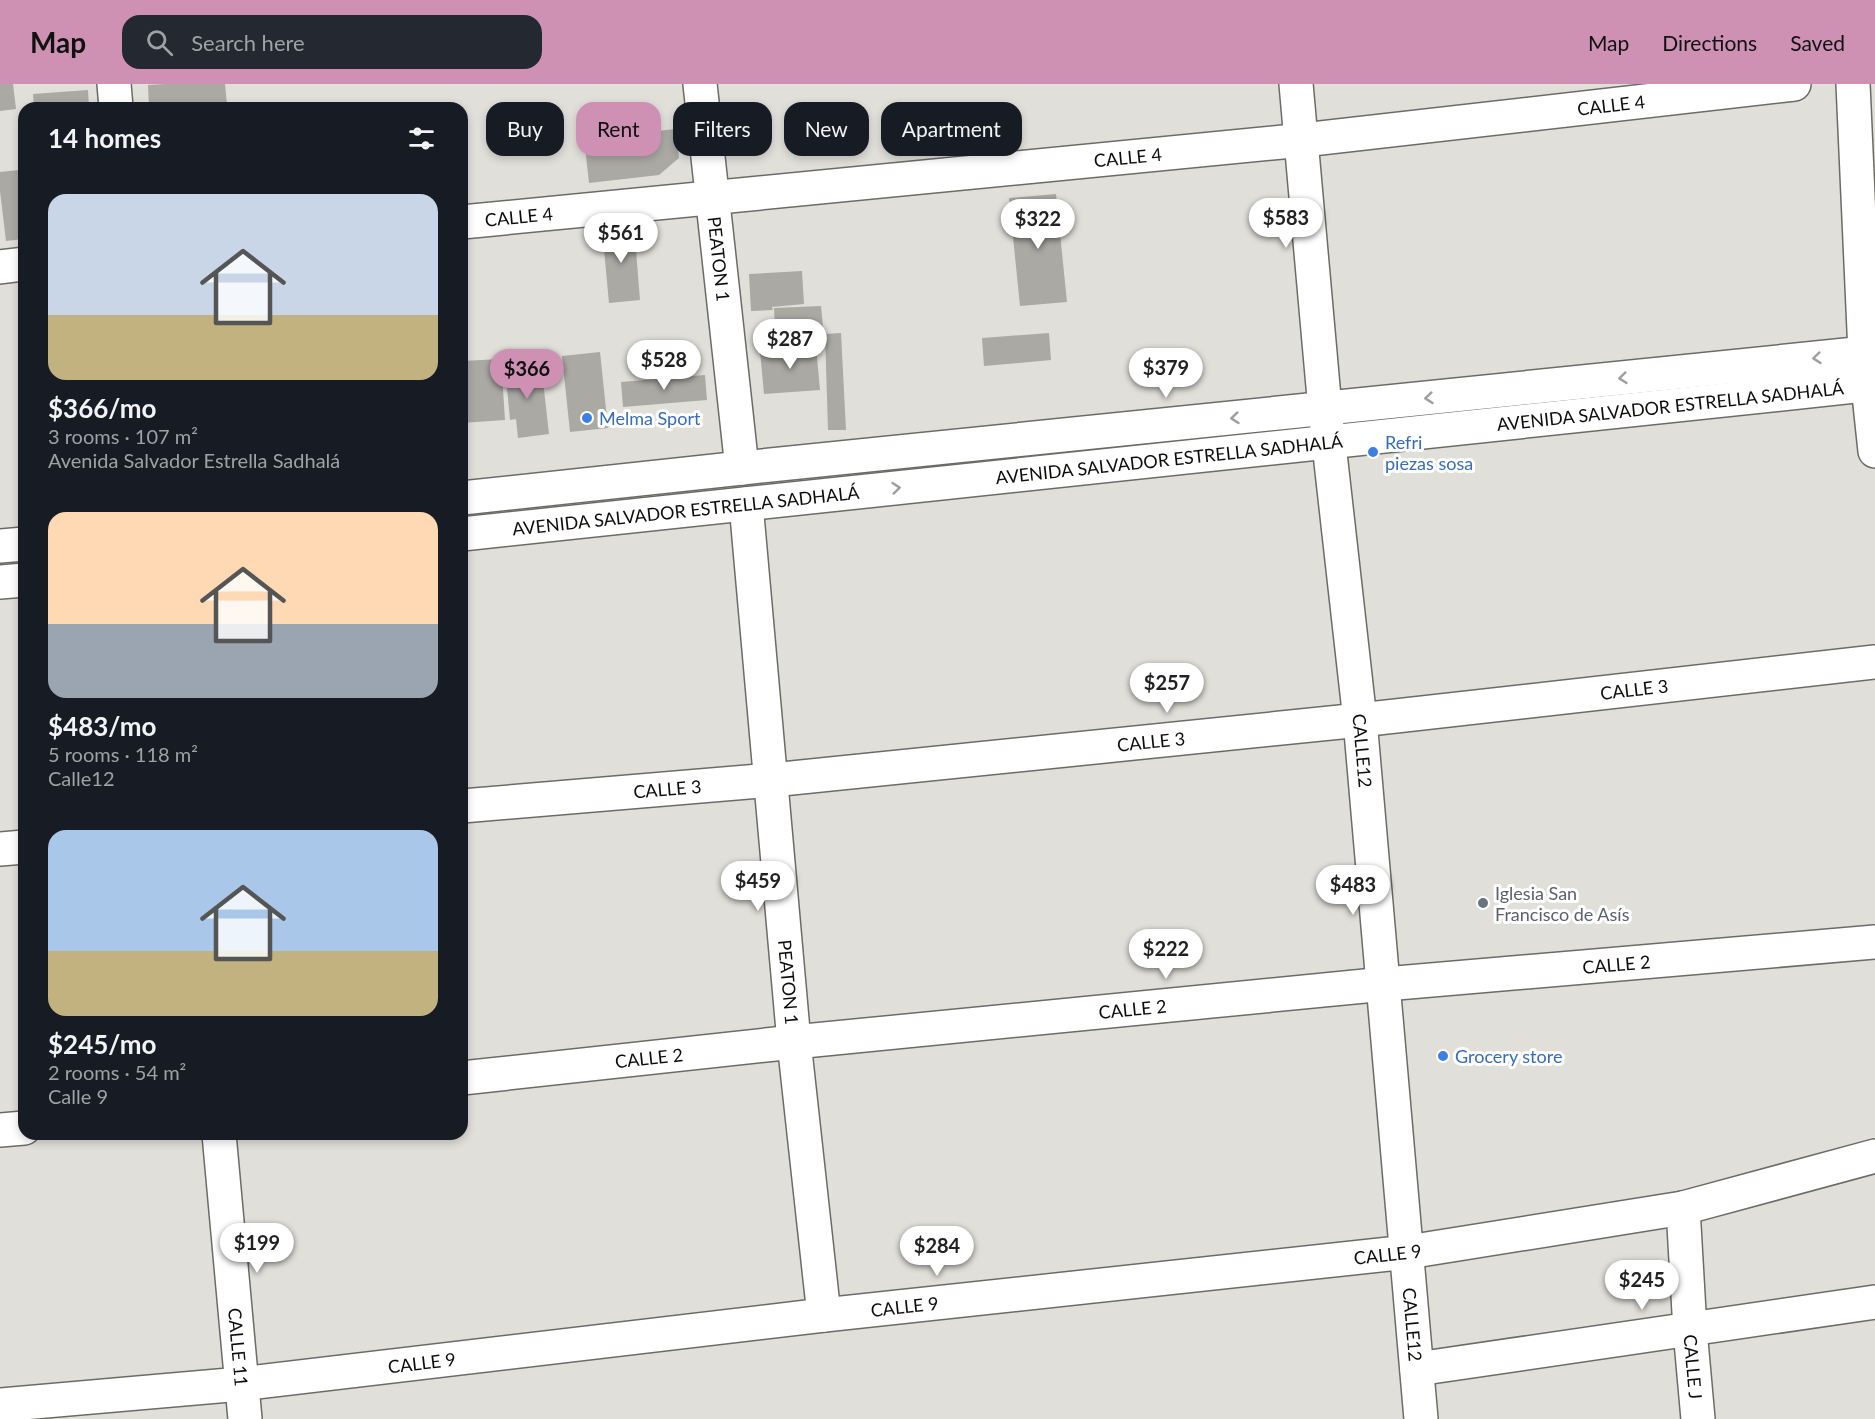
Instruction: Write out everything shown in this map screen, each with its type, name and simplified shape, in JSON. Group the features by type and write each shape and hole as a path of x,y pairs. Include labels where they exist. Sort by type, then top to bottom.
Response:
{"street":[{"path":"114,84 116,102"},
{"name":"PEATON 1","path":"700,84 742,468"},
{"name":"CALLE12","path":"1296,84 1303,140 1325,409 1360,720 1385,984 1421,1419"},
{"name":"CALLE 4","path":"468,221 1303,140 1794,84"},
{"path":"1853,84 1870,352"},
{"path":"0,267 18,265"},
{"name":"AVENIDA SALVADOR ESTRELLA SADHALÁ","path":"468,497 1870,352"},
{"path":"1871,385 1875,451"},
{"name":"AVENIDA SALVADOR ESTRELLA SADHALÁ","path":"468,533 1871,385"},
{"name":"PEATON 1","path":"746,504 794,1042 824,1315"},
{"path":"0,546 18,544"},
{"path":"0,582 18,580"},
{"name":"CALLE 3","path":"468,805 772,780 1360,720 1875,662"},
{"path":"0,849 18,848"},
{"name":"CALLE 2","path":"468,1077 794,1042 1385,984 1875,942"},
{"path":"0,1130 18,1128"},
{"name":"CALLE 11","path":"220,1140 245,1419"},
{"name":"CALLE 9","path":"0,1406 241,1384 824,1315 1408,1252 1683,1208 1875,1156"},
{"name":"CALLE J","path":"1683,1208 1698,1419"},
{"path":"1417,1370 1875,1302"}],"building":[{"path":"0,84 13,84 16,109 0,111"},
{"path":"225,84 227,102 149,102 148,85"},
{"path":"88,90 89,102 34,102 33,94"},
{"path":"673,129 673,156 679,156 679,158 659,175 589,183 586,156 661,156 661,130"},
{"path":"18,170 18,240 6,241 0,172"},
{"path":"1056,194 1067,302 1020,306 1009,198"},
{"path":"634,225 640,300 609,303 602,228"},
{"path":"802,271 804,304 772,307 773,310 751,311 749,274"},
{"path":"821,306 823,327 775,330 774,308"},
{"path":"841,333 846,430 828,430 825,334"},
{"path":"1049,333 1051,360 984,366 982,338"},
{"path":"816,346 820,390 764,394 760,351"},
{"path":"600,352 608,428 570,432 562,356"},
{"path":"501,359 505,420 468,423 468,361"},
{"path":"541,363 549,434 518,438 516,419 510,420 505,367"},
{"path":"705,375 707,400 623,407 621,382"}],"place":[{"name":"Melma Sport","path":"587,418"},
{"name":"Refri piezas sosa","path":"1373,452"},
{"name":"Iglesia San Francisco de Asís","path":"1483,903"},
{"name":"Grocery store","path":"1443,1056"}]}
